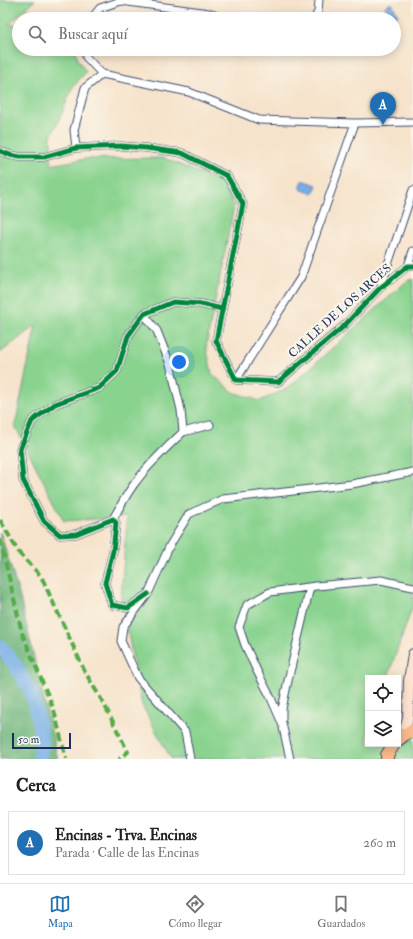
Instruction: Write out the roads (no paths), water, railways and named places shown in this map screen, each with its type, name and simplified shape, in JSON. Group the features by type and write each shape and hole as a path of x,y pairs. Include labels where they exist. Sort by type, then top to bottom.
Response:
{"main road":[{"path":"387,759 387,755 392,747"}],"street":[{"path":"318,12 319,0"},
{"path":"97,12 100,8 121,1 209,12"},
{"path":"86,56 102,74 189,92 259,120 355,123 413,122"},
{"path":"76,148 74,130 86,88 102,74"},
{"path":"236,380 301,277 355,123"},
{"path":"0,151 20,157 44,157 76,148 121,146 146,148 182,153 227,176 243,204 216,341 236,380"},
{"path":"380,288 413,190"},
{"path":"411,266 413,251"},
{"name":"CALLE DE LOS ARCES","path":"236,380 278,382 344,326 380,288 411,266"},
{"path":"210,425 183,432 161,452 138,479 113,519 76,534 60,535 44,521 23,480 20,449 32,421 54,404 99,388 117,371 128,336 144,314 173,302 200,304 222,309"},
{"path":"144,314 157,331 170,364 181,410 183,432"},
{"path":"190,759 185,732 138,678 121,640 123,627 148,594 170,545 189,514 223,499 352,484 413,472"},
{"path":"113,519 116,523 113,552 106,583 112,605 128,608 148,594"},
{"path":"290,759 282,723 245,645 239,627 247,605 270,592 310,587 381,580 413,587"},
{"path":"282,723 282,709 310,587"},
{"path":"405,735 408,718 409,681 413,654"}],"water":[{"path":"392,3 396,12 388,12 385,6"},
{"path":"303,180 317,185 313,194 300,189"}],"waterway":[{"path":"0,646 13,662 32,694 39,724 42,746 39,759"}],"place":[{"name":"Encinas - Trva. Encinas","path":"383,125"}]}
